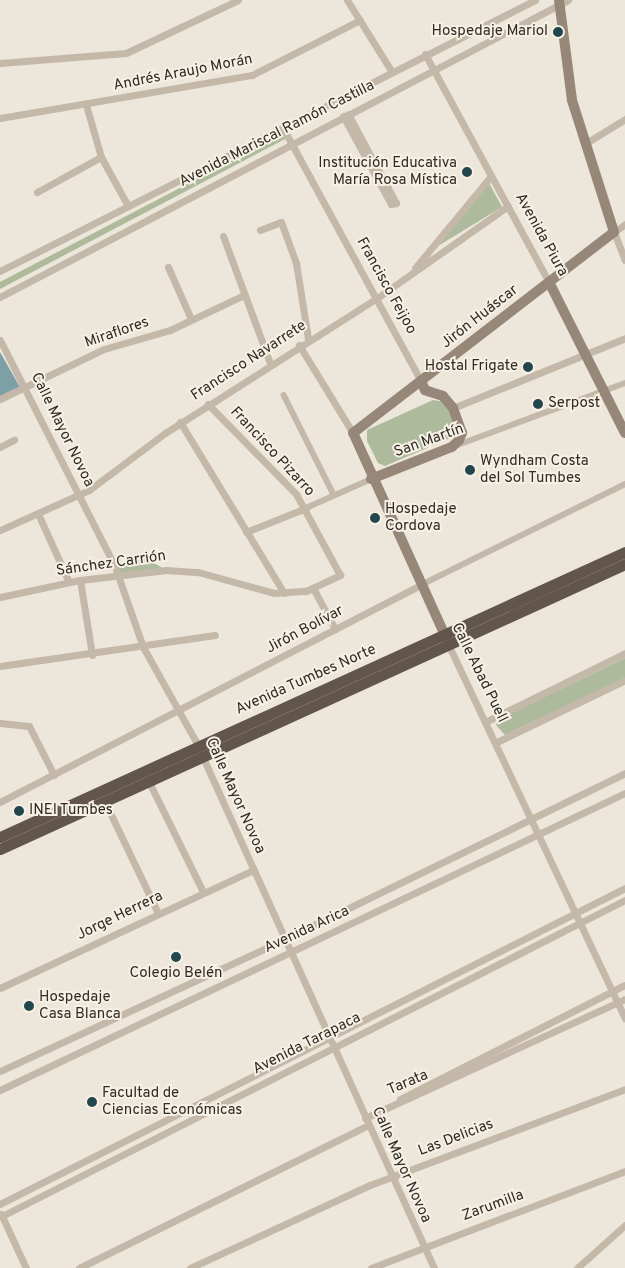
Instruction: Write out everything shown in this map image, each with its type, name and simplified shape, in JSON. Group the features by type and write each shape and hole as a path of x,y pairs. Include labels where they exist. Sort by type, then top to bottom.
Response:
{"highway":[{"name":"Avenida Tumbes Norte","path":"0,849 202,757 625,552"},
{"name":"Avenida Tumbes Norte","path":"0,837 197,745 625,564"}],"main road":[{"path":"562,2 572,100 614,232"},
{"name":"Jirón Huáscar","path":"353,433 614,232"},
{"name":"Avenida Piura","path":"550,282 607,389 625,434"},
{"name":"Francisco Feijoo","path":"421,381 425,390 443,396 453,408"},
{"path":"452,447 462,433 453,408"},
{"name":"Calle Abad Puell","path":"353,433 371,478 446,639"},
{"name":"San Martín","path":"371,478 452,447"}],"street":[{"path":"0,63 126,53 238,0"},
{"path":"347,0 392,72"},
{"name":"Avenida Mariscal Ramón Castilla","path":"0,271 425,54 535,0"},
{"name":"Avenida Mariscal Ramón Castilla","path":"0,297 290,142 346,115 562,2"},
{"name":"Andrés Araujo Morán","path":"0,118 86,105 252,75 360,20"},
{"name":"Avenida Piura","path":"425,54 550,282"},
{"path":"86,105 101,158 128,206"},
{"path":"346,115 396,204 391,204 346,115"},
{"path":"586,143 625,119"},
{"name":"Francisco Feijoo","path":"283,128 421,381"},
{"path":"37,192 101,158"},
{"path":"410,273 491,176"},
{"name":"Francisco Navarrete","path":"0,530 39,516 79,496 180,422 308,338 377,298 508,206"},
{"path":"260,230 281,222 296,262 308,338"},
{"name":"Jirón Huáscar","path":"614,232 625,224"},
{"path":"614,232 625,260"},
{"path":"223,236 270,363"},
{"path":"168,267 191,319"},
{"name":"Miraflores","path":"0,399 104,349 191,319 244,295"},
{"path":"453,408 625,338"},
{"name":"Calle Mayor Novoa","path":"0,340 26,387 117,576 142,647 181,711 197,745 289,954 434,1268"},
{"name":"Calle Abad Puell","path":"299,345 353,433"},
{"name":"San Martín","path":"452,447 625,383"},
{"path":"284,395 334,495"},
{"name":"Francisco Pizarro","path":"208,404 306,508 340,575"},
{"path":"180,422 284,593"},
{"path":"0,447 14,440"},
{"name":"San Martín","path":"246,532 306,508 371,478"},
{"name":"Jirón Bolívar","path":"0,802 181,711 335,629 625,484"},
{"path":"39,516 70,582"},
{"name":"Sánchez Carrión","path":"0,597 80,580 181,569 284,593 313,588 340,575"},
{"path":"80,580 92,655"},
{"path":"313,588 335,629"},
{"path":"0,666 92,655 215,635"},
{"name":"Calle Abad Puell","path":"446,639 485,722 497,742 613,991 622,1000 625,1018"},
{"path":"485,722 625,653"},
{"path":"497,742 625,680"},
{"path":"0,723 29,726 54,775"},
{"path":"0,1071 283,940 625,773"},
{"path":"148,780 203,892"},
{"name":"Avenida Arica","path":"0,1090 625,793"},
{"path":"104,800 158,913"},
{"name":"Jorge Herrera","path":"0,988 252,870"},
{"path":"0,1204 328,1036 625,888"},
{"name":"Avenida Tarapaca","path":"1,1214 625,900"},
{"name":"Tarata","path":"387,1107 418,1087 625,985"},
{"name":"Tarata","path":"387,1107 622,1000"},
{"name":"Las Delicias","path":"190,1268 392,1177 625,1089"},
{"path":"79,1268 367,1122 387,1107"},
{"name":"Zarumilla","path":"371,1268 424,1246 625,1172"},
{"path":"1,1214 26,1268"},
{"path":"577,1268 625,1225"}],"green space":[{"path":"285,133 287,138 0,289 0,282"},
{"path":"489,183 502,207 433,249"},
{"path":"433,400 445,402 458,431 455,436 385,466 378,463 367,441 367,430"},
{"path":"138,556 166,570 117,576 115,567"},
{"path":"625,658 625,678 505,735 496,725 499,719"}],"water":[{"path":"0,352 21,389 0,399"}],"place":[{"name":"Hospedaje Mariol","path":"558,32"},
{"name":"Institución Educativa María Rosa Mística","path":"467,172"},
{"name":"Hostal Frigate","path":"528,367"},
{"name":"Serpost","path":"538,404"},
{"name":"Wyndham Costa del Sol Tumbes","path":"470,470"},
{"name":"Hospedaje Cordova","path":"375,518"},
{"name":"INEI Tumbes","path":"19,811"},
{"name":"Colegio Belén","path":"176,957"},
{"name":"Hospedaje Casa Blanca","path":"29,1006"},
{"name":"Facultad de Ciencias Económicas","path":"92,1102"}]}
